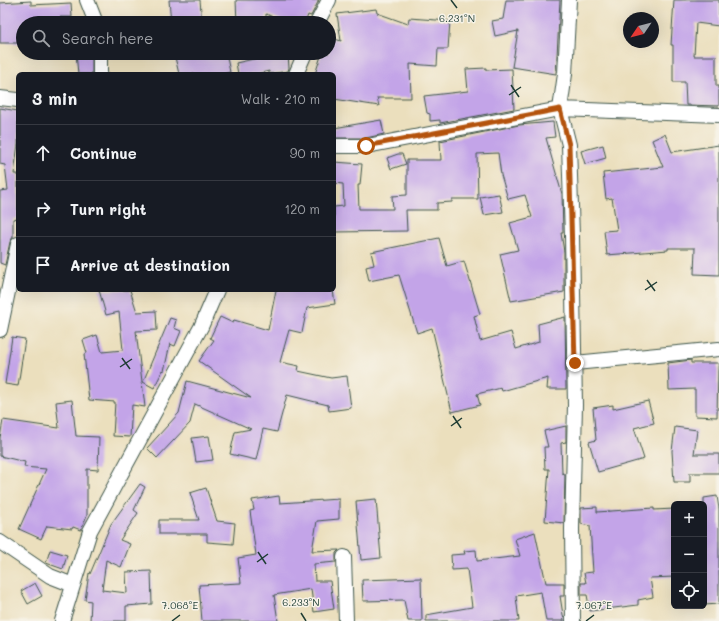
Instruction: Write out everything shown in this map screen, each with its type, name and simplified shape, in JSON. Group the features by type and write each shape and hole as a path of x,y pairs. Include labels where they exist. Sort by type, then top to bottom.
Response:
{"street":[{"path":"87,0 93,16"},
{"path":"321,16 329,0"},
{"path":"569,0 565,74 560,109 569,145 575,363 572,575 573,621"},
{"path":"100,60 100,72"},
{"path":"297,72 302,60"},
{"path":"0,98 16,100"},
{"path":"336,146 366,146 560,109 719,116"},
{"path":"0,330 16,254"},
{"path":"62,621 90,531 201,327 216,292"},
{"path":"575,363 719,349"},
{"path":"0,542 50,576 73,585"},
{"path":"344,557 346,621"}],"building":[{"path":"169,0 200,0 201,16 170,16"},
{"path":"236,0 319,0 311,16 271,16 266,14 266,16 237,16"},
{"path":"506,0 560,0 556,74 512,67 518,31 495,36 492,21 503,19"},
{"path":"674,0 719,0 719,26 696,23 694,56 716,56 716,86 719,86 719,106 686,105 685,82 673,82 673,45 671,45"},
{"path":"31,1 31,5 71,3 72,16 16,16 16,43 0,43 0,3"},
{"path":"376,9 377,13 408,24 409,18 450,21 448,49 438,49 437,66 410,64 411,98 377,98 379,106 336,99 336,72 316,72 320,60 336,60 336,39 341,41 337,14"},
{"path":"77,60 92,60 92,72 78,72"},
{"path":"176,60 227,60 230,72 179,72"},
{"path":"249,60 288,60 289,68 288,71 282,72 238,72 236,63"},
{"path":"486,68 486,70 512,69 514,109 440,123 440,120 430,121 430,114 427,113 424,96 468,91 466,69"},
{"path":"0,108 16,111 16,159 14,174 16,174 16,218 13,219 13,237 10,242 5,265 0,263 0,191 8,190 5,165 0,164"},
{"path":"381,120 384,134 366,138 336,138 336,128"},
{"path":"553,122 555,137 546,138 562,194 563,233 561,233 564,252 564,292 511,301 500,254 518,250 510,223 532,217 525,195 508,199 501,175 498,153 477,154 478,199 452,199 452,202 437,203 437,210 406,210 407,231 336,232 336,207 344,206 343,184 336,183 336,162 362,164 360,185 358,185 359,209 393,209 392,196 407,195 407,160 441,160 440,141 519,125"},
{"path":"665,134 672,152 719,145 719,275 694,274 695,248 668,248 668,250 607,255 604,231 617,230 612,198 606,199 603,173 663,167 652,140"},
{"path":"603,145 606,158 585,164 581,151"},
{"path":"402,154 406,164 391,169 387,158"},
{"path":"499,194 503,212 484,215 480,197"},
{"path":"439,238 447,266 464,261 480,314 474,316 480,341 511,332 516,349 539,342 538,324 565,317 566,389 547,389 548,378 502,391 501,388 477,394 480,405 452,412 432,328 417,333 399,275 369,281 366,267 374,265 371,252"},
{"path":"100,292 131,292 137,312 156,311 157,330 136,331 145,407 132,405 130,437 113,436 115,402 89,400 84,354 87,353 83,340 97,335 102,352 123,350 119,312 106,315"},
{"path":"276,292 333,292 335,304 307,308 302,333 289,330 280,362 299,366 298,371 331,378 347,376 351,408 329,411 328,405 287,395 277,432 263,429 256,460 230,454 235,432 251,429 195,404 190,423 157,458 147,448 179,413 187,381 251,398 199,361 214,340 210,338 220,317 233,323 234,320 268,330"},
{"path":"170,318 176,320 174,328 181,331 175,346 170,344 164,371 163,370 154,388 143,382"},
{"path":"12,337 25,339 18,386 5,384"},
{"path":"691,360 691,363 718,363 717,417 695,416 695,389 669,390 668,363"},
{"path":"72,400 76,436 99,437 98,470 87,469 87,515 81,530 73,527 72,529 47,526 41,539 19,529 46,469 24,467 25,462 0,456 0,438 3,420 59,428 56,402"},
{"path":"648,401 654,423 634,428 644,459 598,472 589,442 596,440 593,408 613,405 613,409"},
{"path":"566,426 566,442 561,443 562,473 565,474 564,523 545,521 549,469 545,469 544,447 548,447 544,431"},
{"path":"675,427 697,430 694,454 719,454 719,473 690,473 690,482 674,482 672,451"},
{"path":"209,436 213,460 196,462 192,438"},
{"path":"140,484 145,487 134,510 138,513 120,540 130,544 121,567 106,560 102,590 127,593 126,572 151,571 152,604 126,606 126,621 90,621 91,601 85,600 89,573 90,574 111,524"},
{"path":"206,488 217,521 235,523 233,544 207,542 207,534 159,534 159,520 199,520 190,493"},
{"path":"279,496 280,503 339,499 339,519 317,521 312,551 339,550 336,553 336,562 314,564 315,581 330,581 334,609 314,612 311,589 274,595 278,621 202,621 199,585 241,583 238,558 256,555 250,511 254,510 252,500"},
{"path":"717,496 719,509 719,604 707,605 707,501 704,501 704,498"},
{"path":"376,499 381,558 361,560 356,501"},
{"path":"597,507 597,512 654,508 654,510 671,509 671,577 650,578 653,597 638,600 638,605 590,611 587,595 581,595 581,583 586,583 584,573 593,572 590,526 581,524 581,508"},
{"path":"535,532 546,583 564,583 564,596 560,596 564,621 546,621 541,592 516,596 519,621 426,621 426,615 472,607 467,569 452,570 451,555 465,554 464,551 476,550 477,561 520,556 515,539"},
{"path":"50,550 67,555 63,569 46,563"},
{"path":"421,578 422,621 408,621 404,600 363,601 362,580"},
{"path":"35,583 42,596 28,604 21,591"}],"route":[{"path":"366,146 560,109 569,145 575,363"}]}
